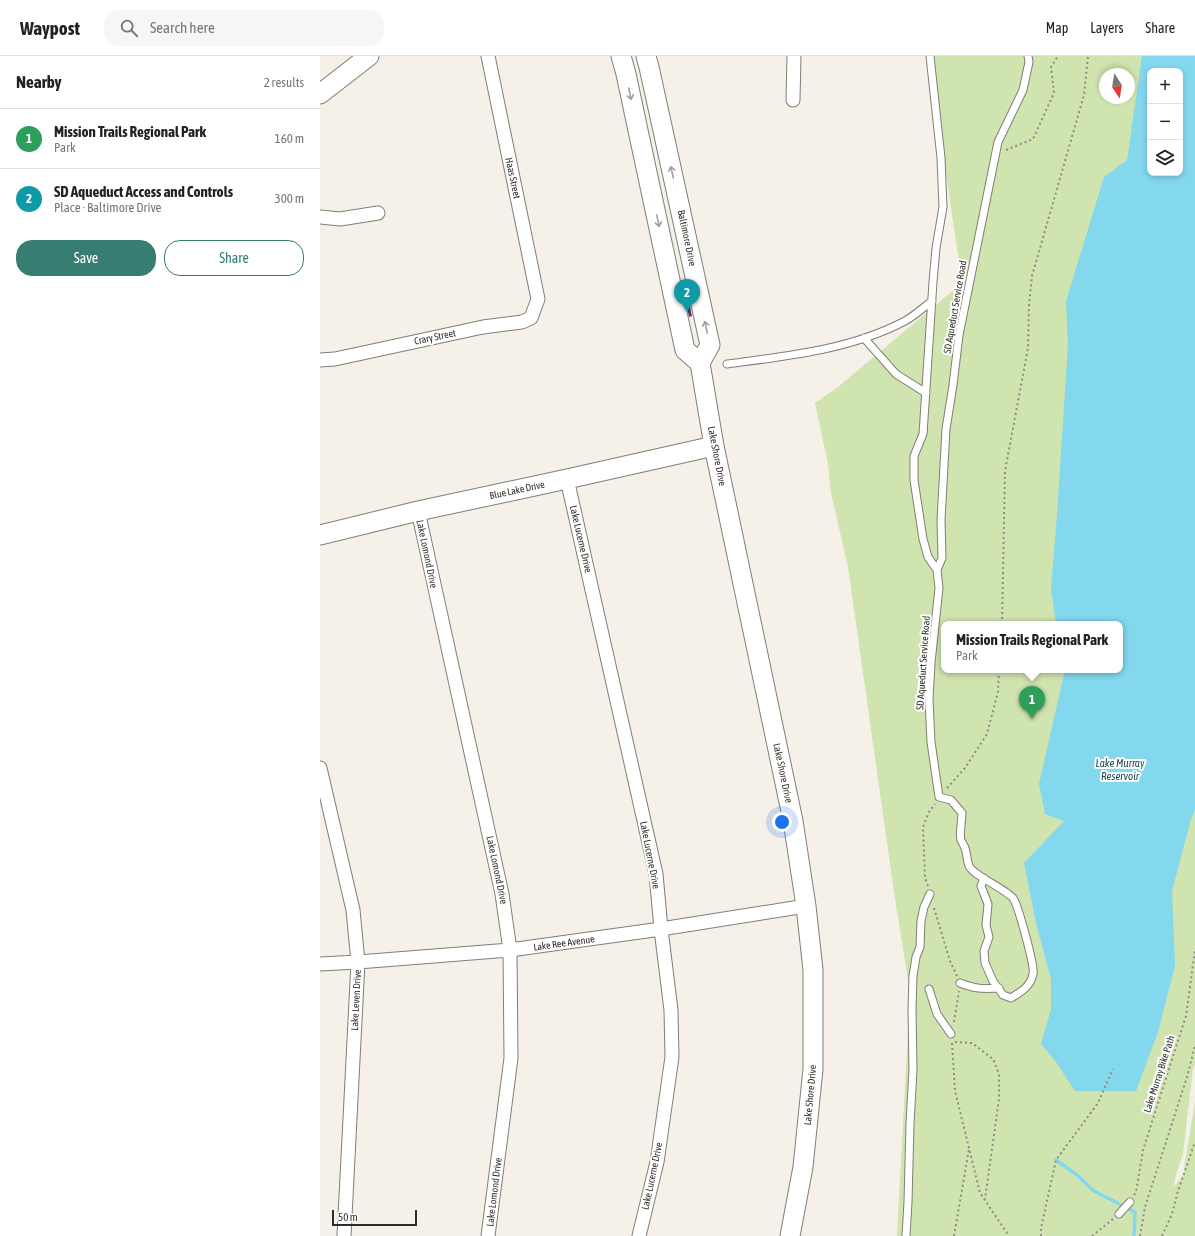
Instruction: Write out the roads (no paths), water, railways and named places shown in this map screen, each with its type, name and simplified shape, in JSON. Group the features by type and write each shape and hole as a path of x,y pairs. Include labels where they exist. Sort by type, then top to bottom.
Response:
{"main road":[{"path":"320,94 369,56"},
{"path":"621,56 685,350 700,363"},
{"name":"Baltimore Drive","path":"646,56 710,345 700,363"},
{"name":"Lake Shore Drive","path":"700,363 714,446 793,821 806,906 813,970 813,1069 803,1167 790,1236"},
{"name":"Blue Lake Drive","path":"320,535 418,511 714,446"}],"street":[{"name":"Haas Street","path":"488,56 538,299"},
{"path":"793,100 794,56"},
{"path":"320,217 340,219 378,213"},
{"name":"Crary Street","path":"320,360 335,359 483,327 522,322 532,318 538,299"},
{"name":"Lake Lucerne Drive","path":"567,479 656,874 671,1010 672,1057 657,1162 639,1236"},
{"name":"Lake Lomond Drive","path":"418,511 502,894 510,950 511,1058 488,1236"},
{"name":"Lake Leven Drive","path":"320,768 353,910 358,962 344,1236"},
{"name":"Lake Ree Avenue","path":"320,964 510,950 661,929 806,906"}],"lane":[{"name":"SD Aqueduct Service Road","path":"930,56 941,158 943,207 936,248 922,434 914,456 914,480 923,539 928,557 937,570 939,588 929,699 931,742 939,798 951,800 962,813 961,841 965,846 969,867 984,878"},
{"name":"SD Aqueduct Service Road","path":"937,570 942,558 941,520 946,429 959,335 995,154 998,142 1023,90 1029,62 1028,56"},
{"path":"727,364 795,355 829,348 864,338 906,321 932,301"},
{"path":"864,338 896,374 926,393"},
{"path":"984,878 1013,899 1024,930 1032,961 1033,973 1030,982 1025,989 1011,998 1003,995 993,981 985,963 984,951 989,937 986,925 988,904 981,886 984,878"},
{"path":"906,1236 913,1070 913,976 916,957 920,947 921,921 924,907 930,894"},
{"path":"960,983 972,988 999,988"},
{"path":"929,989 937,1014 951,1034"},
{"path":"1119,1214 1130,1202"}],"water":[{"name":"Lake Murray Reservoir","path":"1142,56 1195,56 1195,810 1191,819 1172,891 1175,966 1158,1032 1136,1091 1075,1091 1056,1062 1041,1044 1051,1009 1051,979 1036,923 1024,863 1064,821 1045,814 1039,784 1064,673 1123,673 1123,621 1056,621 1051,588 1068,344 1066,301 1104,177 1127,160"}],"waterway":[{"path":"1056,1160 1077,1175 1094,1191 1135,1212 1134,1236"}],"place":[{"name":"SD Aqueduct Access and Controls","path":"687,312"},
{"name":"Mission Trails Regional Park","path":"1032,719"}]}
